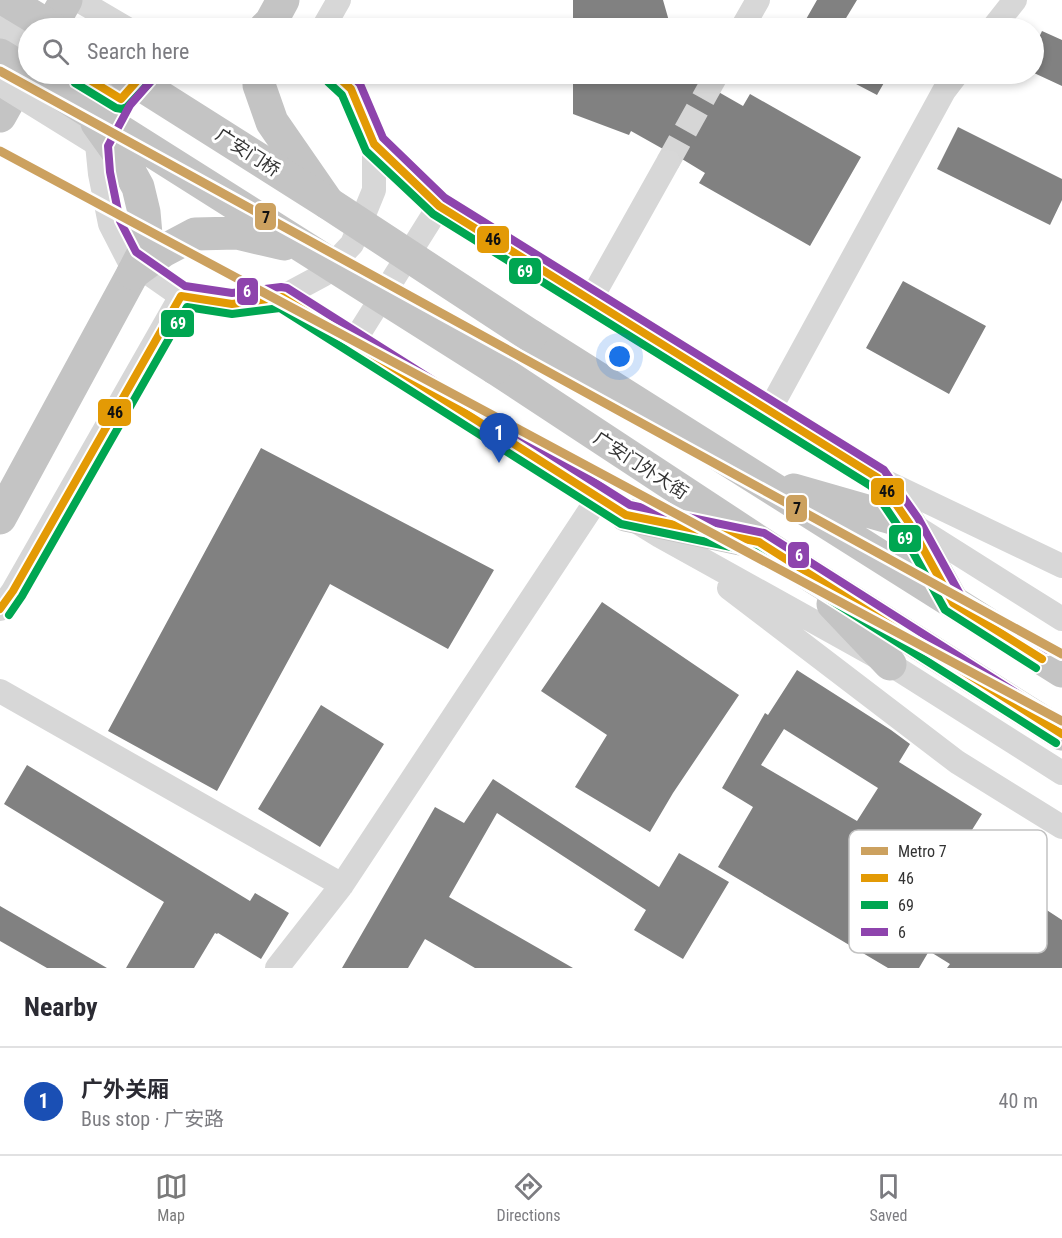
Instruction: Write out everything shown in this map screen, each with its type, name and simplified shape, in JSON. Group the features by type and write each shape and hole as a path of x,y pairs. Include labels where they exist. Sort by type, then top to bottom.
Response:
{"highway":[{"path":"0,5 4,0 34,18"},
{"path":"56,18 66,0"},
{"path":"0,55 18,66"},
{"path":"0,116 18,84"},
{"path":"47,84 307,249"},
{"path":"259,84 272,122 328,203"},
{"name":"广安门桥","path":"123,86 328,203 531,336 758,480"},
{"path":"0,518 147,246 144,212 138,187 122,158 86,108"},
{"path":"133,273 163,251 195,234 237,233 307,249"},
{"name":"广安门外大街","path":"307,249 495,368 799,568 1062,734"},
{"path":"758,480 909,523 953,603"},
{"path":"758,480 1062,671"},
{"path":"626,515 759,542"},
{"path":"799,568 890,664"}],"street":[{"path":"78,0 109,18"},
{"path":"329,18 339,0"},
{"path":"748,18 758,0"},
{"path":"1001,18 1016,0"},
{"path":"0,25 18,36"},
{"path":"0,84 98,144"},
{"path":"123,86 98,144 100,174 110,224 128,259 181,296 232,304 282,297 323,275 352,244 374,190 374,144 351,89 346,84"},
{"path":"769,411 949,84"},
{"path":"374,144 440,206 878,478 1062,566"},
{"path":"590,301 668,162"},
{"path":"353,343 440,206"},
{"path":"0,609 13,591 181,296"},
{"path":"282,297 660,536 890,664 1062,773"},
{"path":"878,478 909,523 1062,619"},
{"path":"277,968 342,885 598,498"},
{"path":"660,536 957,762 1062,827"},
{"path":"0,691 342,885"}],"building":[{"path":"573,0 663,0 668,18 573,18"},
{"path":"817,0 857,0 846,18 807,18"},
{"path":"1044,32 1062,40 1062,86 1044,78"},
{"path":"573,84 704,84 743,106 750,94 861,157 810,246 699,183 705,173 682,159 674,149 663,149 631,131 629,135 573,114"},
{"path":"856,84 883,84 877,95"},
{"path":"958,127 1062,179 1062,200 1050,225 937,169"},
{"path":"903,281 986,326 949,394 866,348"},
{"path":"261,448 494,570 448,649 330,584 217,791 108,731"},
{"path":"602,602 739,695 673,793 650,832 575,787 607,735 541,691"},
{"path":"797,670 910,744 899,762 982,814 972,830 849,830 849,945 718,867 753,807 722,788 765,713 768,715","holes":["784,729 878,788 857,821 761,765"]},
{"path":"321,705 384,744 320,847 258,809"},
{"path":"27,765 250,901 255,893 289,913 261,959 215,933 194,968 126,968 164,902 4,804"},
{"path":"493,779 659,887 679,853 729,882 683,959 634,930 646,910 497,813 449,897 573,968 475,968 425,939 408,968 342,968 435,807 464,823"},
{"path":"0,906 107,968 47,968 0,941"},
{"path":"1047,910 1062,920 1062,968 947,968 950,964 932,953 1047,953"},
{"path":"863,953 928,953 919,968 888,968"}],"tunnel":[{"path":"668,162 711,84"}],"metro line":[{"name":"7","path":"0,71 18,81"},
{"name":"7","path":"24,84 1062,654"},
{"name":"7","path":"0,151 1062,721"}],"transit line":[{"name":"69","path":"77,84 116,108 122,109 127,107 148,84"},
{"name":"46","path":"96,84 121,99 134,84"},
{"name":"6","path":"148,84 130,105 108,146 110,172 120,221 136,252 185,286 232,293 287,288 630,505 764,533 1062,722"},
{"name":"69","path":"330,84 342,95 366,151 433,214 871,486 900,529 945,610 1036,668"},
{"name":"46","path":"346,84 351,89 374,144 439,206 878,478 909,523 953,603 1042,659"},
{"name":"6","path":"360,84 383,138 445,198 884,470 918,518 961,596 1048,650"},
{"name":"46","path":"0,609 13,591 181,296 232,304 282,297 626,515 759,542 1062,734"},
{"name":"69","path":"9,615 187,307 232,314 280,308 621,524 755,552 1056,743"}],"place":[{"name":"广外关厢","path":"499,463"}]}
